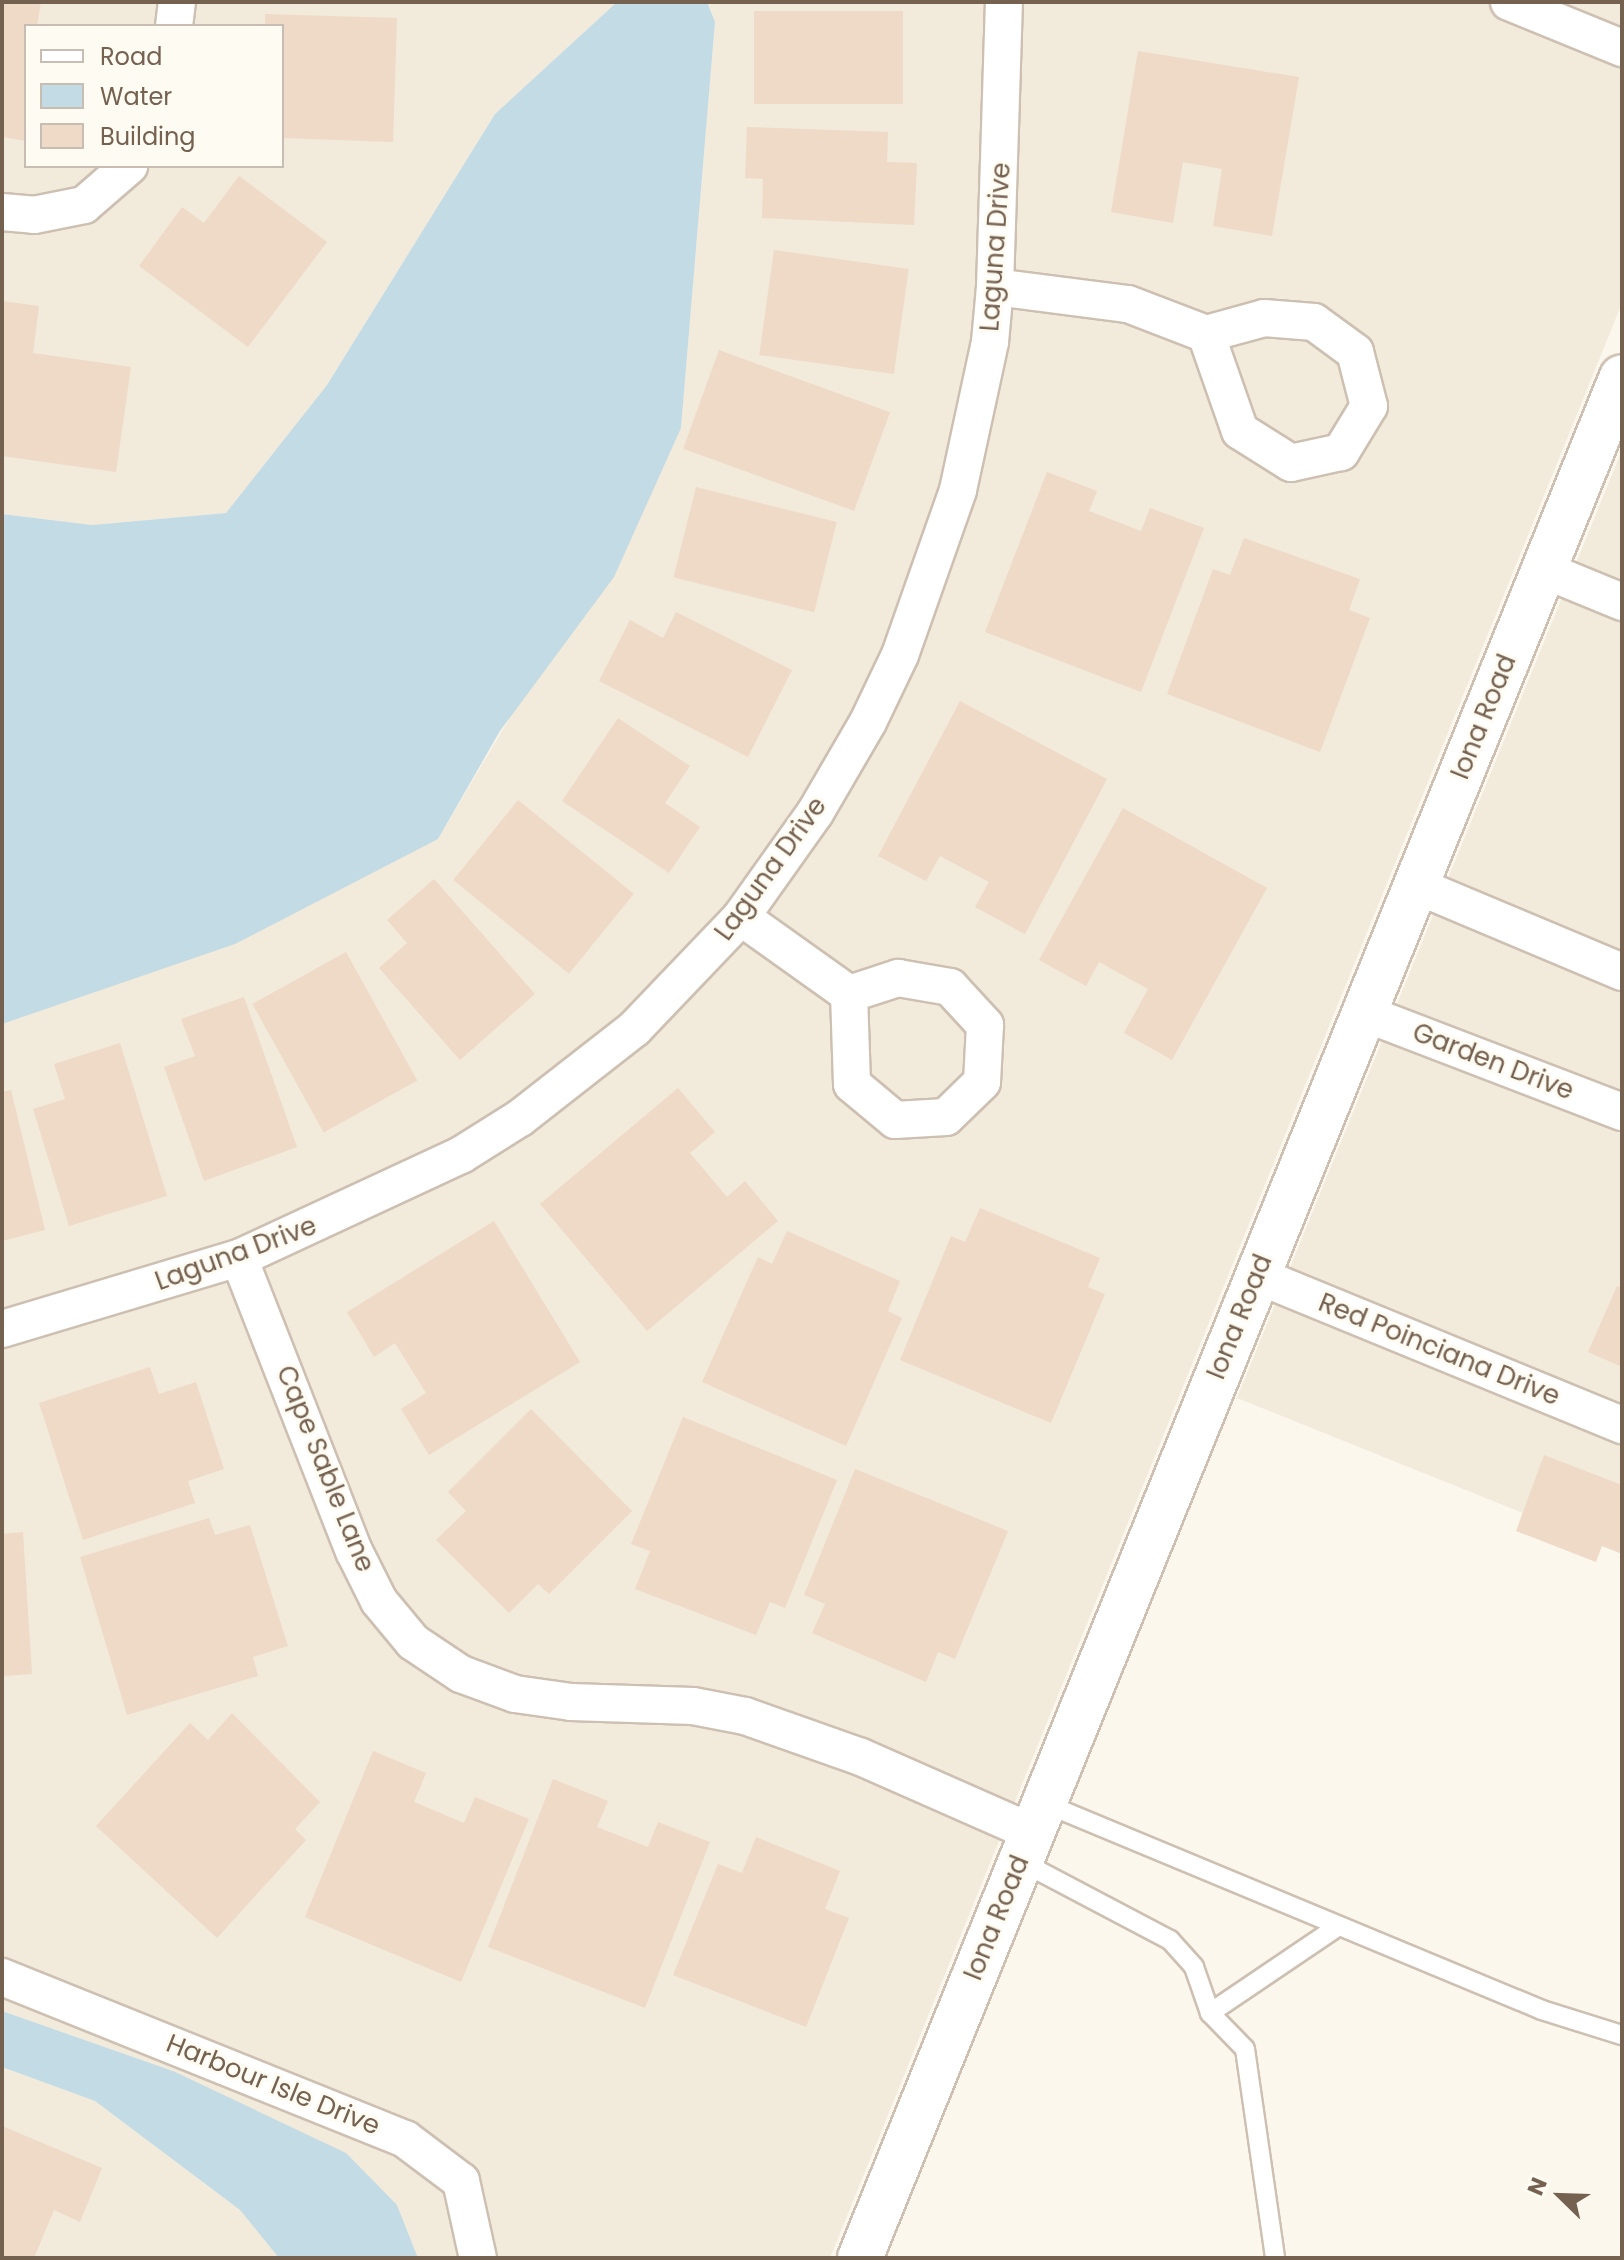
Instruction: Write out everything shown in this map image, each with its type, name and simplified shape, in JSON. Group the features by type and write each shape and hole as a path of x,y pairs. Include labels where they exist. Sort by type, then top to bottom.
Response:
{"street":[{"path":"174,24 177,2"},
{"name":"Laguna Drive","path":"2,1329 239,1258 344,1213 461,1155 520,1118 635,1028 741,917 815,813 900,655 958,490 990,342 995,287 1004,2"},
{"path":"1509,2 1622,48"},
{"path":"2,212 34,215 84,205 127,168"},
{"path":"995,287 1128,304 1206,334 1264,318 1314,322 1355,352 1369,406 1341,452 1291,463 1240,431 1206,334"},
{"name":"Iona Road","path":"860,2258 1622,377"},
{"path":"1544,570 1622,602"},
{"path":"1415,885 1622,972"},
{"path":"741,917 849,994"},
{"path":"898,978 950,987 985,1025 982,1082 946,1117 895,1120 852,1084 849,994 898,978"},
{"name":"Garden Drive","path":"1364,1013 1622,1112"},
{"name":"Cape Sable Lane","path":"239,1258 354,1551 379,1601 413,1642 461,1674 515,1694 693,1706 745,1716 861,1757 1032,1832"},
{"name":"Red Poinciana Drive","path":"1256,1275 1622,1425"},
{"name":"Harbour Isle Drive","path":"2,1977 405,2139 461,2181 478,2258"}],"lane":[{"path":"1032,1832 1337,1927 1542,2010 1622,2035"},
{"path":"1032,1832 1170,1940 1194,1967 1210,2013 1245,2049 1275,2258"},
{"path":"1210,2013 1337,1927"}],"shaded area":[{"path":"2,2 617,2 495,114 327,385 226,513 92,525 2,514"},
{"path":"707,2 1622,2 1622,303 830,2258 418,2258 397,2205 173,2071 2,2011 2,1024 438,839 681,428 715,22"},
{"path":"1622,450 1622,1553 1237,1398"},
{"path":"2,2067 95,2101 240,2210 279,2258 2,2258"}],"water":[{"path":"617,2 707,2 715,22 681,428 614,577 500,731 438,839 235,944 2,1024 2,514 92,525 226,513 327,385 495,114"},
{"path":"2,2011 173,2071 346,2153 397,2205 418,2258 279,2258 240,2210 95,2101 2,2067"}],"building":[{"path":"2,2 41,2 37,24 24,24 24,141 2,137"},
{"path":"754,11 903,11 903,104 754,104"},
{"path":"265,14 397,18 393,142 284,138 284,24 265,24"},
{"path":"1138,51 1299,77 1272,236 1213,226 1222,169 1183,162 1173,223 1111,212"},
{"path":"747,127 888,132 887,162 917,163 914,225 762,218 763,179 745,178"},
{"path":"239,176 327,242 248,347 139,266 182,207 204,223"},
{"path":"774,250 909,269 894,374 759,355"},
{"path":"2,301 39,306 33,353 131,367 116,472 2,456"},
{"path":"719,350 890,412 854,511 683,449"},
{"path":"1047,472 1097,491 1089,511 1141,531 1150,508 1204,528 1141,692 985,632"},
{"path":"696,487 837,522 814,612 674,577"},
{"path":"1244,538 1360,579 1349,610 1370,618 1320,752 1167,694 1213,569 1230,575"},
{"path":"676,612 792,670 748,757 599,681 630,620 663,638"},
{"path":"960,701 1107,779 1025,934 975,907 989,882 940,856 926,881 878,856"},
{"path":"618,718 690,766 665,803 700,827 669,873 562,801"},
{"path":"518,800 634,894 569,974 453,880"},
{"path":"1123,808 1267,888 1172,1060 1124,1033 1148,989 1099,962 1086,986 1039,960"},
{"path":"434,879 535,994 460,1060 379,968 407,943 387,920"},
{"path":"346,952 417,1081 324,1132 252,1004"},
{"path":"244,997 297,1147 204,1181 164,1067 195,1056 181,1019"},
{"path":"120,1043 167,1196 69,1226 33,1109 65,1099 54,1064"},
{"path":"678,1088 715,1132 690,1153 727,1197 745,1181 778,1221 647,1331 540,1204"},
{"path":"11,1090 45,1230 2,1241 2,1092"},
{"path":"980,1208 1100,1258 1088,1287 1105,1294 1051,1423 900,1360 951,1236 965,1242"},
{"path":"494,1221 580,1362 429,1455 401,1409 426,1393 395,1343 374,1357 347,1312"},
{"path":"787,1231 900,1281 888,1311 902,1318 846,1446 702,1382 758,1257 772,1264"},
{"path":"1617,1286 1622,1288 1622,1367 1588,1352"},
{"path":"150,1367 159,1394 196,1382 224,1469 188,1481 195,1503 83,1540 39,1403"},
{"path":"531,1409 632,1511 549,1594 538,1584 509,1613 436,1540 466,1511 448,1492"},
{"path":"683,1417 837,1480 785,1608 770,1602 756,1635 635,1589 650,1551 631,1544"},
{"path":"1544,1455 1622,1485 1622,1554 1602,1546 1596,1562 1516,1531"},
{"path":"855,1469 1008,1531 955,1659 938,1652 926,1682 812,1633 825,1604 804,1595"},
{"path":"209,1518 215,1535 250,1525 288,1646 253,1657 258,1676 127,1715 80,1557"},
{"path":"23,1532 32,1674 2,1676 2,1534"},
{"path":"232,1713 320,1802 295,1829 306,1840 217,1938 96,1826 190,1723 208,1740"},
{"path":"373,1751 426,1773 414,1802 464,1823 475,1797 529,1819 461,1982 305,1917"},
{"path":"553,1779 608,1801 597,1827 648,1847 658,1822 710,1842 645,2008 488,1947"},
{"path":"756,1837 840,1871 825,1909 849,1918 806,2027 673,1975 718,1864 742,1873"},
{"path":"2,2126 102,2168 80,2222 54,2210 34,2258 2,2258"}]}
